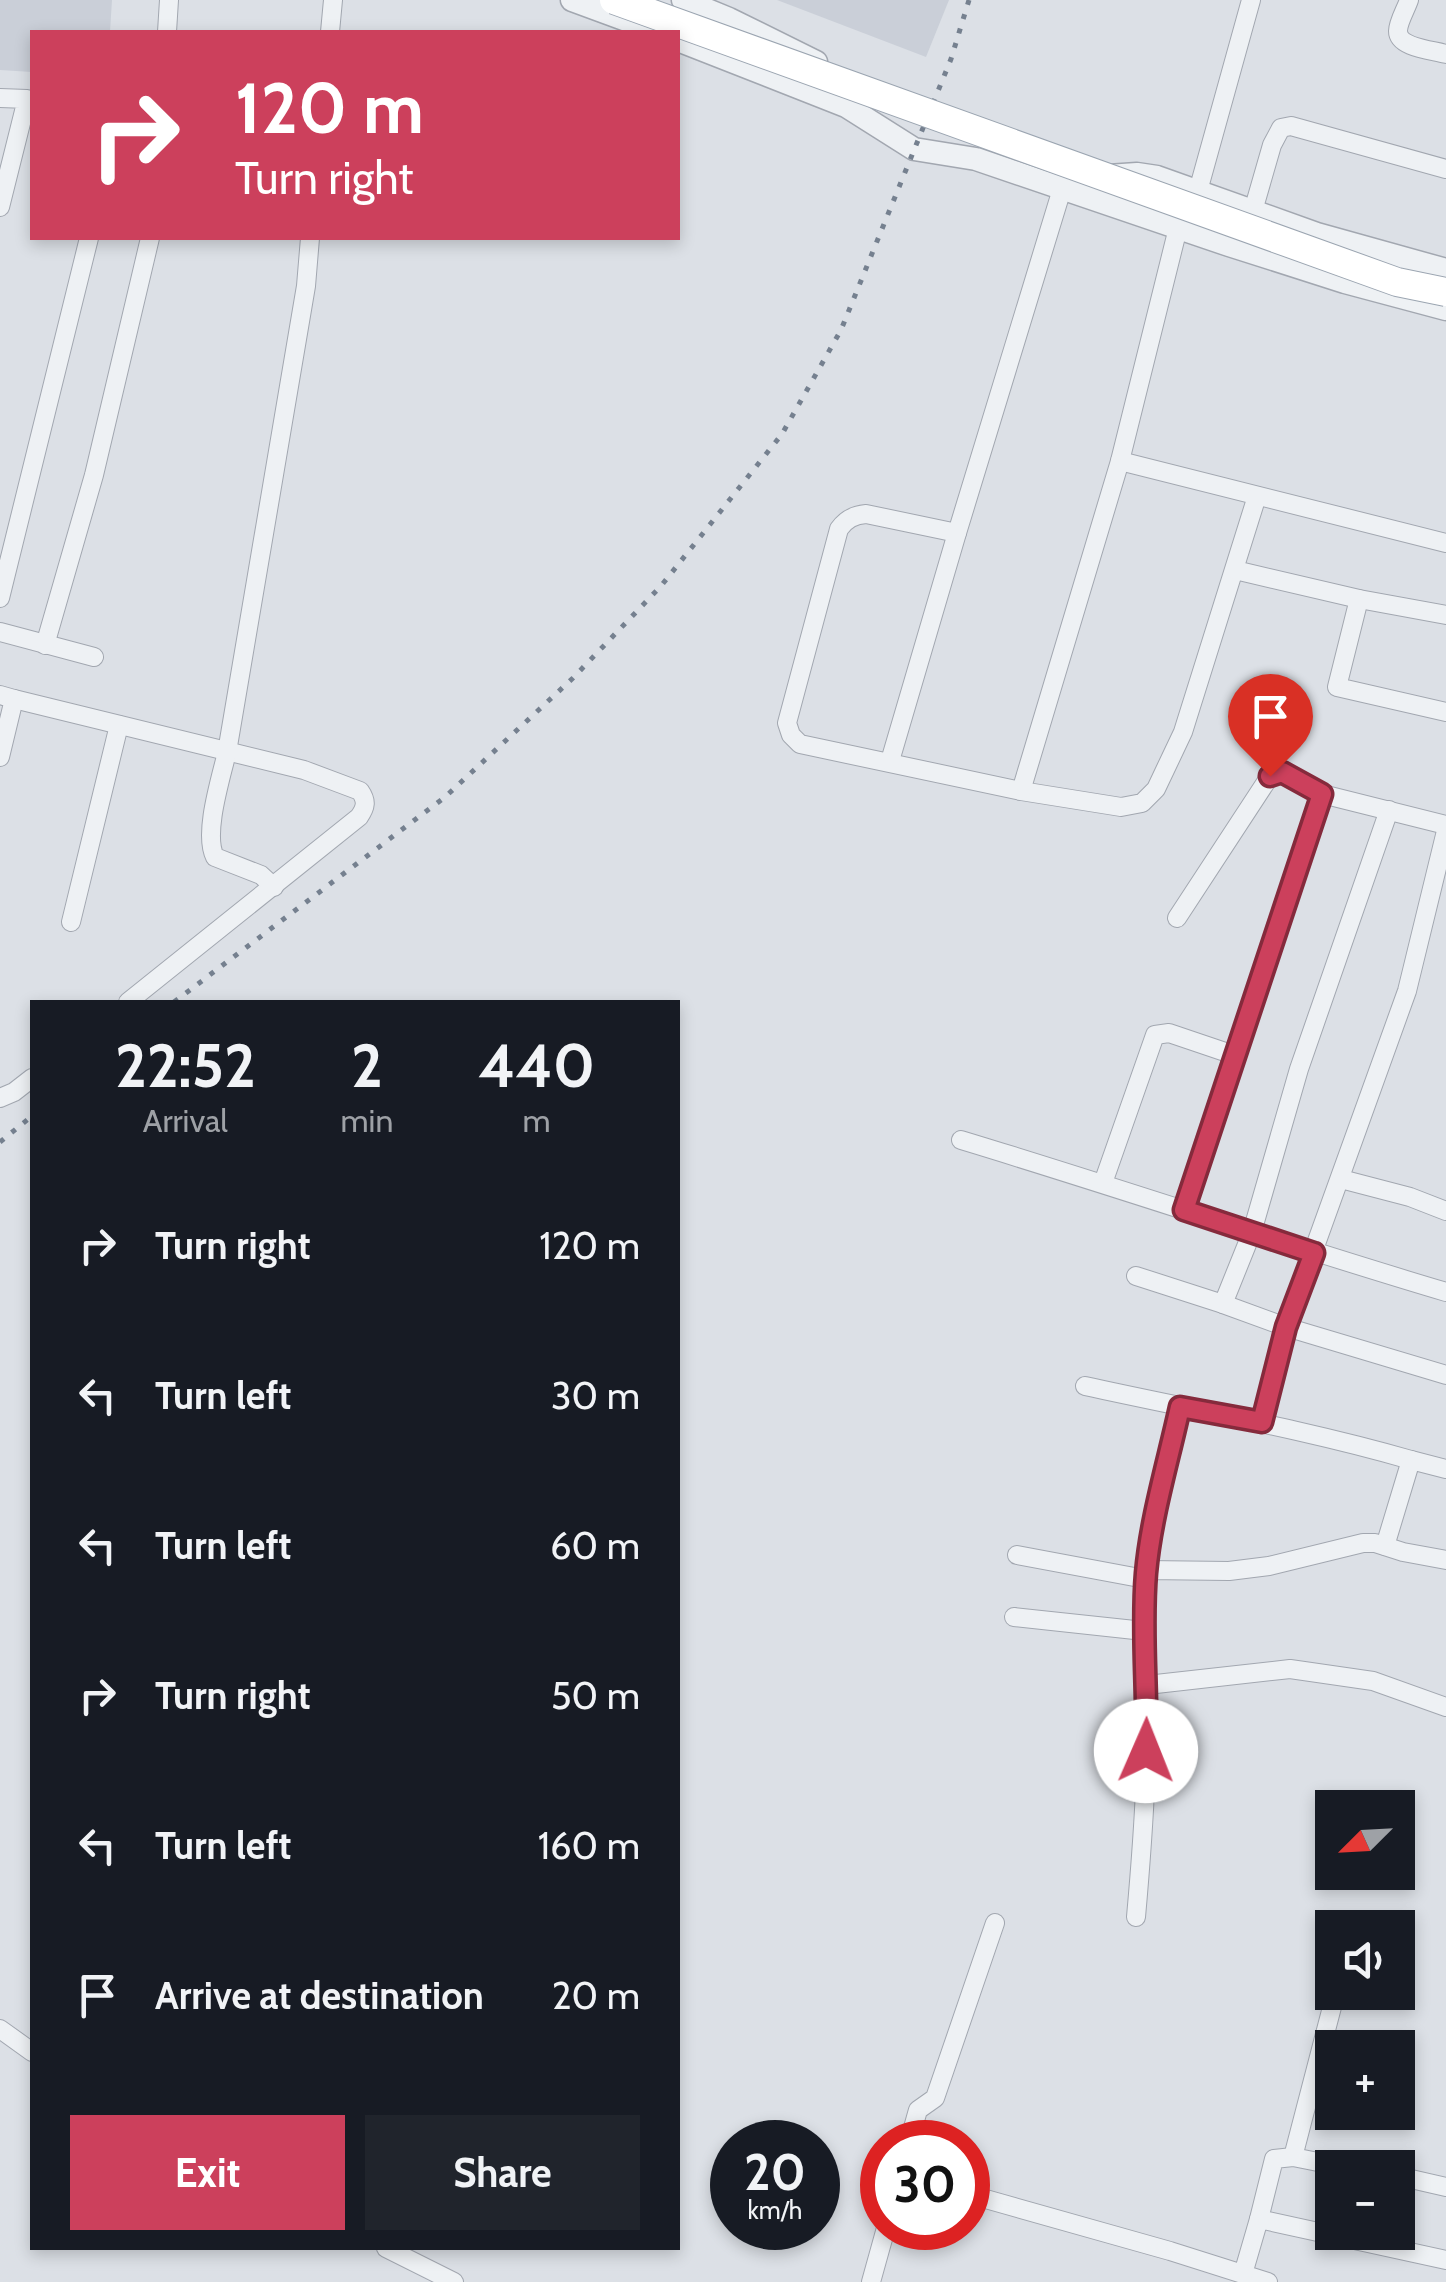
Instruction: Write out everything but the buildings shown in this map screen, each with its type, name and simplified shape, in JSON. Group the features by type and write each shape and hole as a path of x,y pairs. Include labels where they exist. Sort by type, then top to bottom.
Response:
{"main road":[{"path":"614,0 1398,282 1446,292"}],"street":[{"path":"167,30 168,0"},
{"path":"330,30 333,0"},
{"path":"572,0 654,30"},
{"path":"683,0 815,61 840,88 846,106"},
{"path":"1198,191 1251,0"},
{"path":"1409,0 1398,36 1405,43 1446,54"},
{"path":"680,41 846,106 914,149 976,159 1345,282 1446,309"},
{"path":"0,98 30,98 0,207"},
{"path":"1252,211 1281,128 1291,126 1446,168"},
{"path":"1065,190 1117,174 1157,177 1317,234 1446,270"},
{"path":"890,762 957,532 1065,190"},
{"path":"1021,791 1120,461 1178,228"},
{"path":"0,598 88,240"},
{"path":"44,645 94,475 150,240"},
{"path":"274,887 262,874 215,857 210,848 303,303 310,240"},
{"path":"1120,461 1446,543"},
{"path":"957,532 866,514 844,522 787,724 791,735 800,744 1021,791 1121,806 1142,803 1156,789 1183,732 1256,496"},
{"path":"1235,570 1446,615"},
{"path":"1359,598 1338,687 1446,712"},
{"path":"0,632 94,657"},
{"path":"0,757 7,697 304,770 360,791 366,799 359,817 131,1000"},
{"path":"71,922 119,725"},
{"path":"1176,918 1270,776 1282,772 1322,794 1446,828 1406,991 1286,1327 1262,1422"},
{"path":"1184,1210 1322,794"},
{"path":"1223,1304 1252,1232 1299,1069 1389,810"},
{"path":"1102,1183 1155,1035 1168,1032 1237,1056"},
{"path":"0,1098 30,1080"},
{"path":"961,1140 1446,1292"},
{"path":"1341,1178 1446,1211"},
{"path":"1136,1276 1446,1375"},
{"path":"1085,1386 1262,1422 1446,1469"},
{"path":"1136,1916 1145,1780 1146,1575 1150,1538 1180,1407"},
{"path":"1385,1546 1411,1460"},
{"path":"1016,1555 1146,1575 1269,1566 1363,1543 1446,1560"},
{"path":"1014,1617 1144,1630"},
{"path":"1147,1685 1290,1669 1373,1681 1446,1707"},
{"path":"915,2120 918,2110 935,2098 995,1923"},
{"path":"1293,2157 1331,2010"},
{"path":"0,2029 30,2051"},
{"path":"1243,2274 1274,2160 1293,2157 1315,2161"},
{"path":"1415,2180 1446,2187"},
{"path":"990,2200 1268,2282"},
{"path":"1259,2219 1315,2229"},
{"path":"390,2250 454,2282"},
{"path":"871,2282 880,2250"},
{"path":"1406,2250 1446,2260"}],"shaded area":[{"path":"0,0 112,0 110,30 30,30 30,72 0,70"},
{"path":"777,0 949,0 926,57"}],"railway":[{"path":"177,1000 445,797 573,678 661,586 782,434 841,330 951,59 969,0"},
{"path":"0,1142 30,1118"}],"route":[{"path":"1146,1751 1146,1570 1180,1407 1262,1422 1286,1327 1314,1253 1184,1210 1322,794 1282,772 1270,776"}]}
